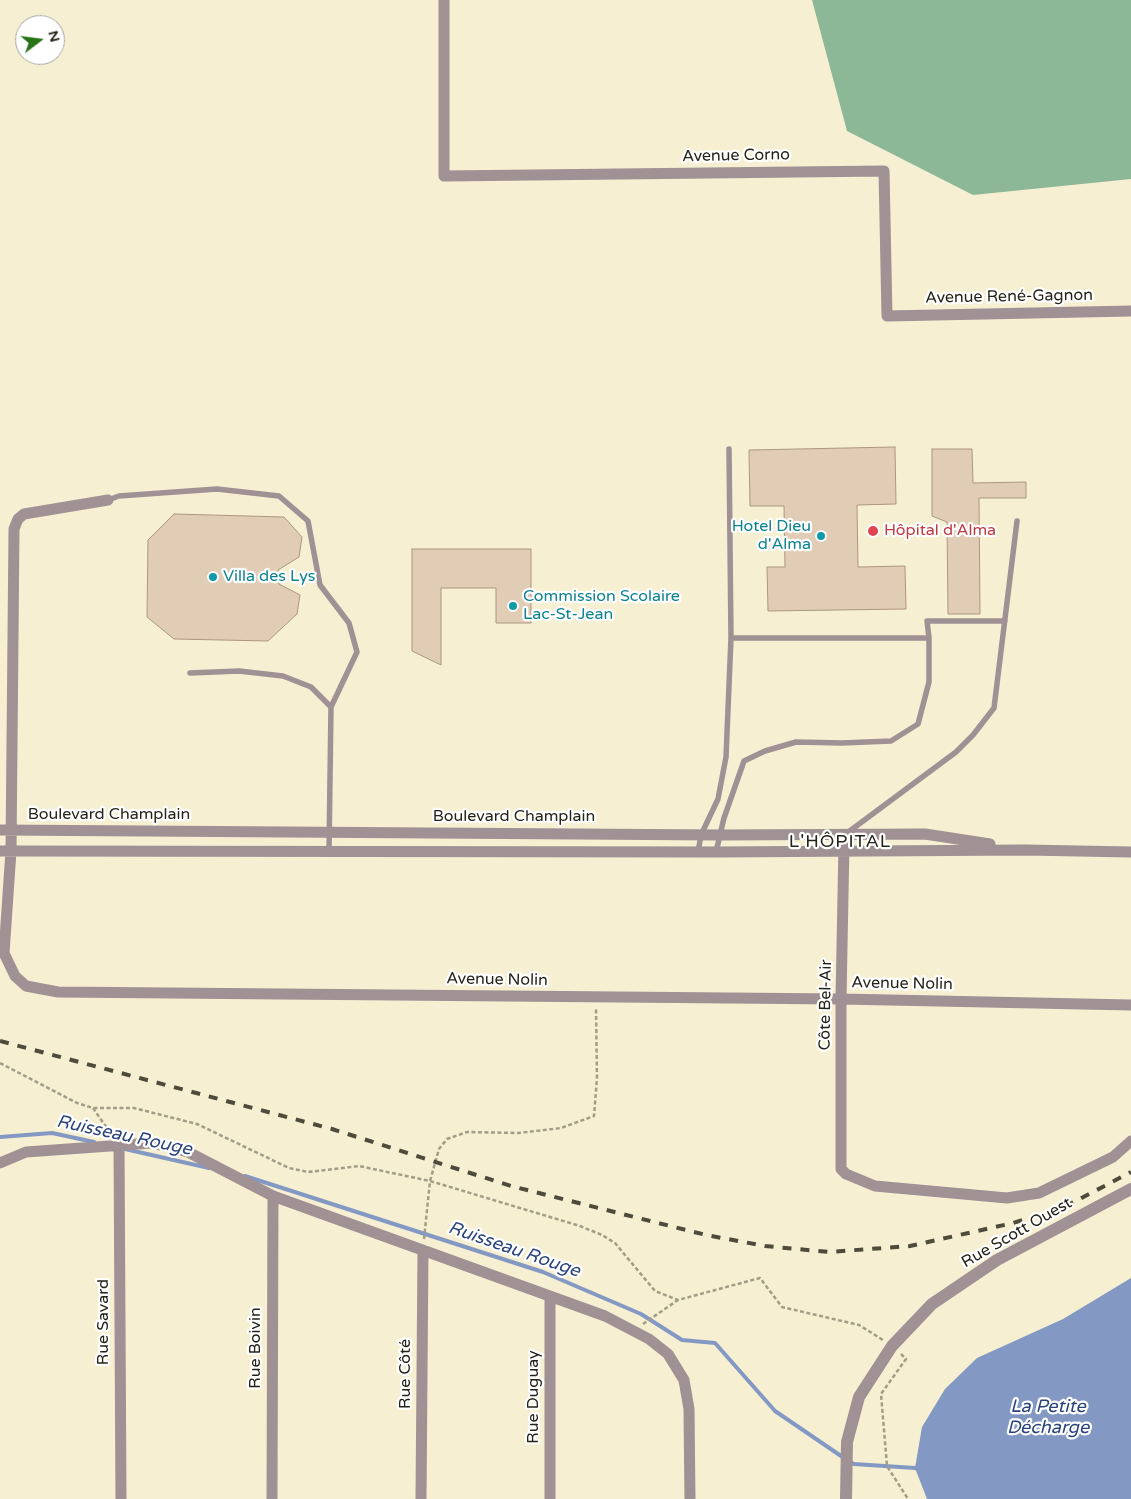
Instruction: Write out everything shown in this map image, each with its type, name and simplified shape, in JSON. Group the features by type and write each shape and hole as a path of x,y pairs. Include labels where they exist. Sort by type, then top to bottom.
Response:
{"street":[{"name":"Avenue Corno","path":"444,0 444,176 884,170 887,316"},
{"name":"Avenue René-Gagnon","path":"887,316 1131,310"},
{"name":"Avenue Nolin","path":"108,500 24,514 18,519 14,529 4,953 15,976 26,986 58,992 842,999 1131,1005"},
{"name":"Boulevard Champlain","path":"6,830 701,835 925,834 1026,850"},
{"name":"Côte Bel-Air","path":"845,834 841,1169 846,1174 875,1186 1007,1198 1039,1193 1113,1157 1131,1141"},
{"name":"Boulevard Champlain","path":"6,851 716,852 1026,850 1131,852"},
{"path":"0,1163 26,1152 152,1143 188,1152 273,1196 605,1316 634,1330 668,1354 684,1380 689,1408 690,1499"},
{"name":"Rue Savard","path":"119,1145 121,1499"},
{"name":"Rue Scott Ouest","path":"846,1499 846,1442 859,1397 892,1346 932,1304 997,1260 1131,1188"},
{"name":"Rue Boivin","path":"272,1499 273,1196"},
{"name":"Rue Côté","path":"421,1499 422,1250"},
{"name":"Rue Duguay","path":"550,1296 550,1499"}],"lane":[{"path":"698,852 701,835 718,799 726,757 731,638 729,450"},
{"path":"108,500 119,496 217,489 278,496 308,522 320,585 349,623 357,652 331,707 329,851"},
{"path":"845,834 956,752 973,735 994,708 1017,521"},
{"path":"716,852 744,761 765,750 796,742 891,741 918,724 929,682 927,622 1004,621"},
{"path":"731,638 928,638"},
{"path":"190,673 238,671 283,676 311,687 331,707"}],"path":[{"path":"422,1250 430,1181 439,1149 447,1138 467,1132 518,1133 561,1128 594,1116 597,1078 596,997"},
{"path":"0,1063 77,1103 93,1108 134,1108 197,1124 289,1168 308,1172 358,1166 430,1181 580,1226 602,1235 615,1243 655,1291 678,1300"},
{"path":"93,1108 119,1145"},
{"path":"634,1330 678,1300 760,1278 782,1307 859,1325 892,1346 906,1359 881,1394 887,1466 908,1499"}],"green space":[{"path":"812,0 1131,0 1131,179 973,195 847,131"}],"water":[{"name":"La Petite Décharge","path":"1131,1278 1131,1499 927,1499 915,1468 922,1427 945,1389 977,1358 1063,1319"}],"building":[{"name":"Hotel Dieu d'Alma","path":"895,447 896,504 857,505 858,567 905,566 906,609 768,611 767,567 785,567 784,506 750,506 749,450"},
{"path":"932,449 972,449 973,483 1026,482 1026,498 979,498 980,614 948,614 947,522 932,516"},
{"name":"Villa des Lys","path":"174,514 284,517 302,537 299,557 278,570 279,584 300,595 297,614 268,641 174,639 147,617 148,540"},
{"name":"Commission Scolaire Lac-St-Jean","path":"412,549 531,549 531,623 496,623 496,588 441,588 441,665 412,651"}],"waterway":[{"name":"Ruisseau Rouge","path":"0,1137 52,1133 94,1142"},
{"name":"Ruisseau Rouge","path":"125,1149 209,1168"},
{"name":"Ruisseau Rouge","path":"245,1176 543,1272 641,1314 682,1340 715,1343 775,1411 844,1458"},
{"name":"Ruisseau Rouge","path":"850,1462 854,1464 915,1468 919,1470"}],"railway":[{"path":"0,1041 332,1129 511,1186 706,1235 765,1246 829,1252 910,1246 1013,1223 1047,1212 1074,1202 1131,1172"}],"place":[{"name":"Hôpital d'Alma","path":"873,531"},
{"name":"Hotel Dieu d'Alma","path":"821,536"},
{"name":"Villa des Lys","path":"213,577"},
{"name":"Commission Scolaire Lac-St-Jean","path":"513,606"}],"district":[{"name":"L'HÔPITAL","path":"840,842"}]}
